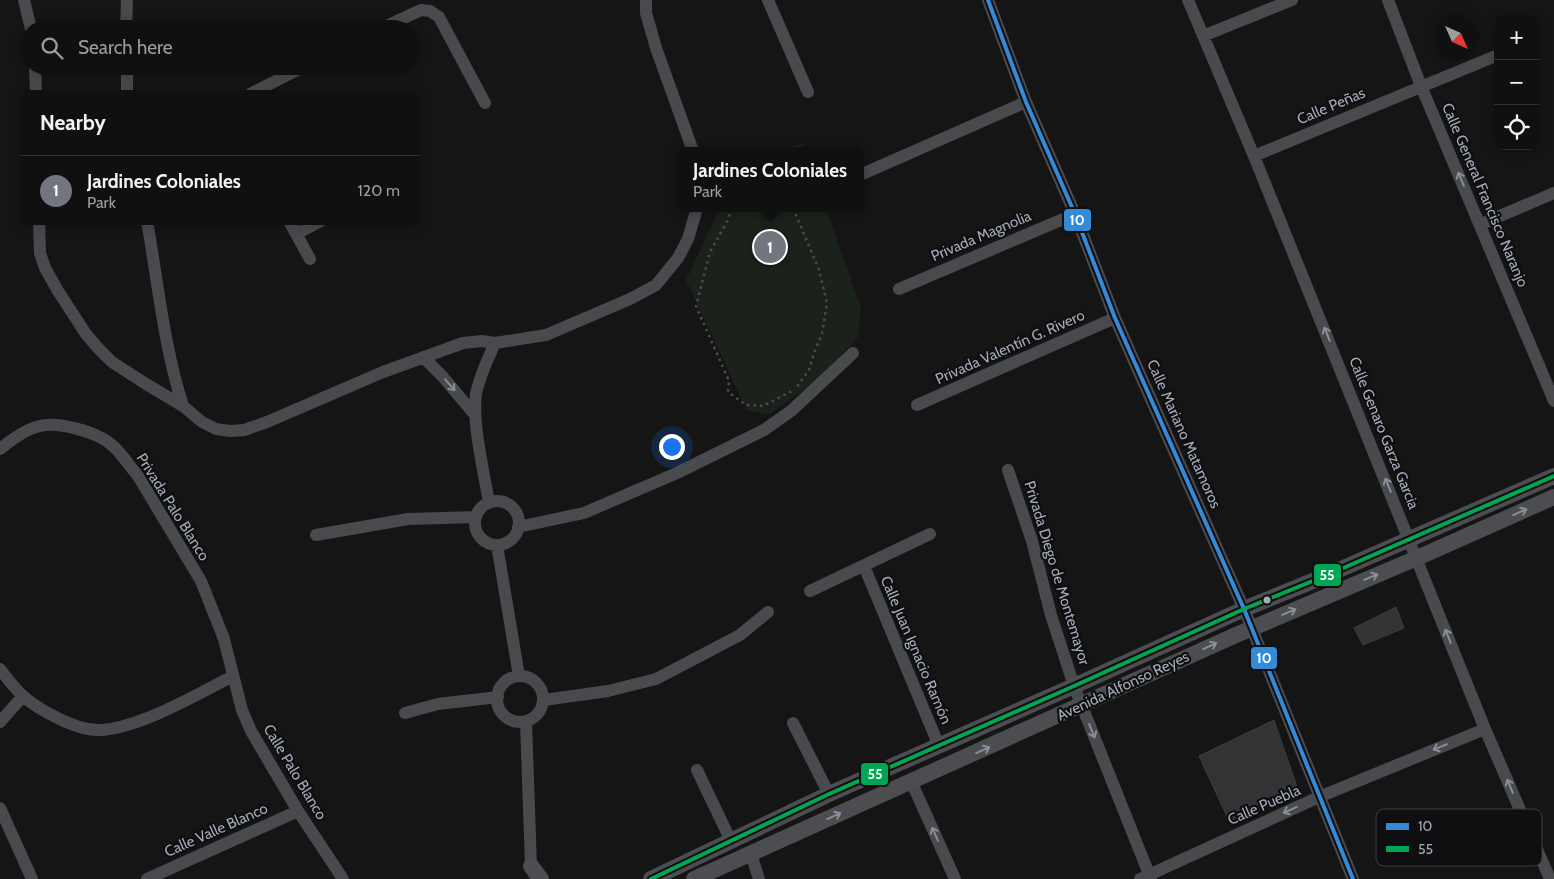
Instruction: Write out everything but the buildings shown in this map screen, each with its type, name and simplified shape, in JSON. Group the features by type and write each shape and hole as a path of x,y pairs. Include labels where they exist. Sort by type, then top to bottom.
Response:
{"main road":[{"name":"Avenida Alfonso Reyes","path":"651,879 829,794 1244,609 1554,476"},
{"name":"Avenida Alfonso Reyes","path":"694,879 1252,628 1554,497"},
{"path":"752,854 763,843 809,814 829,794"}],"street":[{"path":"24,0 29,20"},
{"path":"126,20 127,0"},
{"path":"646,0 646,13 656,48 692,147"},
{"path":"768,0 808,92"},
{"name":"Calle Mariano Matamoros","path":"988,0 1026,102 1074,214 1115,318 1244,609 1353,879"},
{"name":"Calle Genaro Garza Garcia","path":"1188,0 1254,156 1485,729 1520,809"},
{"path":"1203,36 1292,0"},
{"name":"Calle General Francisco Naranjo","path":"1388,0 1421,86 1481,224 1554,401"},
{"path":"399,20 421,10 430,11 439,17 485,103"},
{"name":"Calle Peñas","path":"1254,156 1494,56"},
{"path":"35,75 36,90"},
{"path":"127,75 127,90"},
{"path":"258,90 287,75"},
{"path":"864,173 1026,102"},
{"path":"1481,224 1554,193"},
{"path":"39,225 40,253 45,268 58,292 86,334 112,362 183,406 202,422 216,429 230,431 244,430 267,422 344,388 462,343 494,343 546,335 605,310 656,284 678,258 688,239 696,212"},
{"name":"Privada Magnolia","path":"900,289 1074,214"},
{"path":"148,225 176,384 183,406"},
{"path":"292,225 310,259"},
{"path":"296,234 313,225"},
{"name":"Privada Valentín G. Rivero","path":"917,406 1115,318"},
{"path":"489,503 475,415 476,394 494,343"},
{"path":"518,527 584,513 677,473 764,430 791,411 853,353"},
{"path":"423,357 443,376 475,415"},
{"name":"Privada Palo Blanco","path":"0,449 10,440 38,426 76,429 101,438 113,446 138,476 201,581 224,639 234,676"},
{"name":"Privada Diego de Montemayor","path":"1008,470 1032,541 1051,615 1074,686 1147,878"},
{"path":"489,503 507,504 514,510 518,518 518,527 511,540 504,544 497,545 484,542 476,531 476,517 483,506 489,503"},
{"path":"316,535 408,519 476,517"},
{"path":"810,591 930,534"},
{"path":"497,545 519,676"},
{"name":"Calle Juan Ignacio Ramón","path":"864,566 939,746"},
{"path":"544,700 608,691 656,679 740,635 768,612"},
{"path":"0,669 23,696 40,708 85,730 111,730 131,724 234,676"},
{"name":"Calle Palo Blanco","path":"234,676 242,710 251,731 298,811 343,879"},
{"path":"519,676 529,677 537,683 542,691 544,700 538,714 526,722 510,720 498,707 498,697 502,685 519,676"},
{"path":"0,722 23,696"},
{"path":"405,713 438,704 498,697"},
{"path":"526,722 535,876"},
{"path":"793,723 829,794"},
{"name":"Calle Puebla","path":"1147,878 1319,797 1485,729"},
{"path":"697,770 731,841"},
{"path":"912,782 954,879"},
{"path":"0,808 32,879"},
{"name":"Calle Valle Blanco","path":"155,877 298,811"},
{"path":"752,854 759,879"},
{"name":"Calle Genaro Garza Garcia","path":"1542,861 1550,879"}],"path":[{"path":"730,212 728,220 710,252 696,306 729,381 728,392 746,404 764,406 794,391 810,370 815,350 822,334 827,303 819,270 795,212"}],"shaded area":[{"path":"803,143 804,147 788,147"},
{"path":"717,212 827,212 861,308 858,337 818,380 770,414 747,411 686,280"}],"transit line":[{"name":"10","path":"988,0 1026,102 1075,214 1115,318 1244,609 1353,879"},
{"name":"55","path":"651,879 829,794 1244,609 1325,576 1554,476"}],"place":[{"name":"Jardines Coloniales","path":"770,247"}]}
